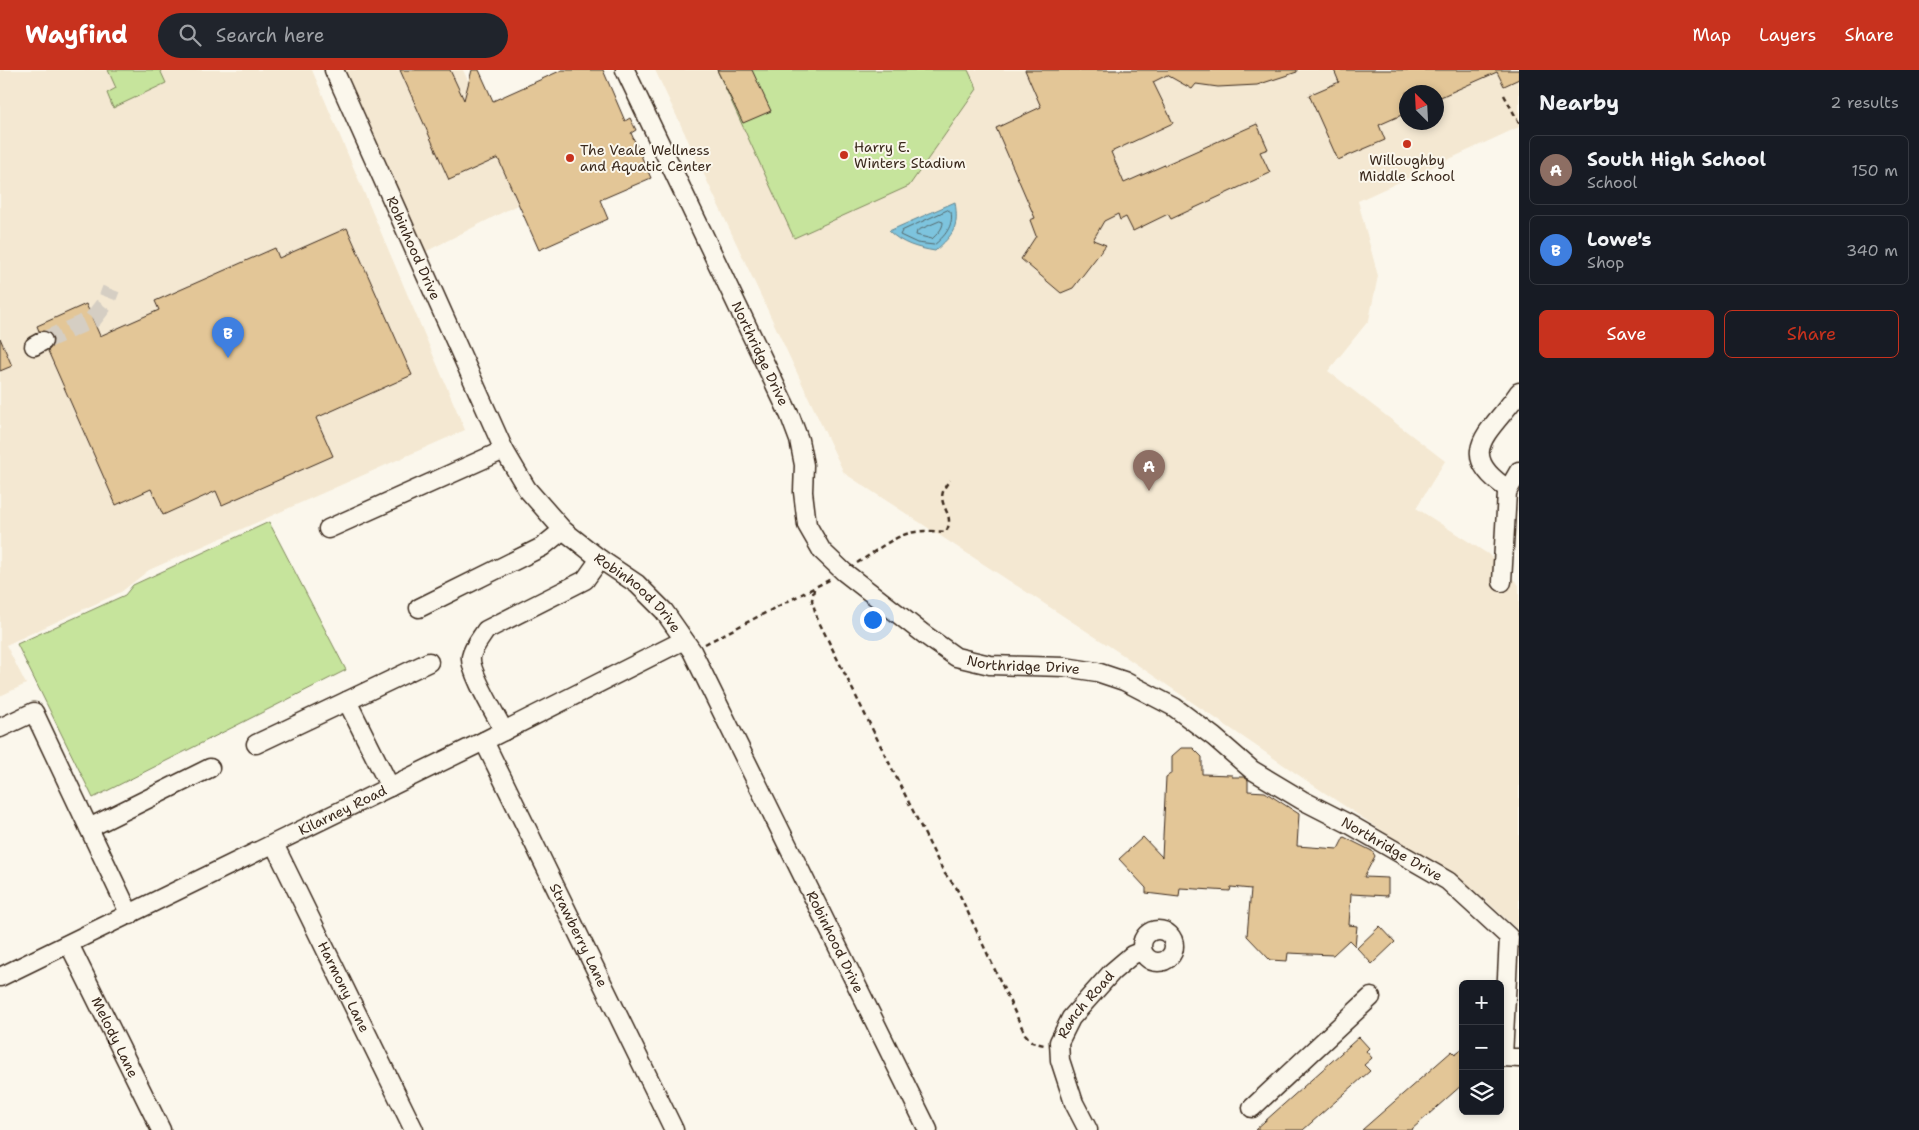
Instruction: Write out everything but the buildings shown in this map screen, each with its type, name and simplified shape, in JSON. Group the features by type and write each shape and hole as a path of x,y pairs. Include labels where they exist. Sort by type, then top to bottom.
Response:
{"street":[{"name":"Robinhood Drive","path":"334,70 504,450 527,489 563,530 600,559 637,584 664,610 692,651 928,1130"},
{"name":"Northridge Drive","path":"626,70 796,432 804,465 804,492 808,525 822,551 844,572 956,657 990,665 1065,667 1097,672 1124,681 1174,707 1214,737 1252,770 1293,795 1349,824 1448,881 1509,938 1502,1057 1519,1058"},
{"path":"1508,489 1487,472 1481,461 1479,446 1519,392"},
{"path":"328,530 504,450"},
{"path":"1502,582 1507,492 1519,471"},
{"path":"419,608 542,547 563,530"},
{"path":"504,731 473,671 471,658 478,642 486,630 585,580 600,559"},
{"name":"Kilarney Road","path":"1,974 130,915 484,741 684,640"},
{"path":"256,744 429,662"},
{"path":"347,701 390,787"},
{"path":"0,728 34,712 130,915"},
{"name":"Strawberry Lane","path":"484,741 674,1130"},
{"path":"89,828 210,768"},
{"name":"Harmony Lane","path":"274,844 414,1130"},
{"name":"Melody Lane","path":"69,944 161,1130"},
{"name":"Ranch Road","path":"1088,1130 1074,1103 1068,1086 1060,1060 1059,1046 1064,1030 1071,1018 1112,972 1132,955 1142,951"},
{"path":"1252,1108 1371,997"}],"path":[{"path":"1504,95 1519,123"},
{"path":"814,589 812,600 816,618 938,861 945,874 956,887 1026,1034 1032,1042 1059,1046"}],"shaded area":[{"path":"0,70 312,70 465,430 149,570 121,592 6,645 26,684 0,696"},
{"path":"342,70 463,70 480,106 519,204 423,253"},
{"path":"655,70 1519,70 1519,127 1358,201 1378,276 1369,320 1328,371 1445,461 1416,508 1488,554 1519,585 1519,931 1482,897 1316,787 1123,655 844,473"}],"green space":[{"path":"108,70 160,70 166,83 113,108 107,93 116,88"},
{"name":"Harry E. Winters Stadium","path":"717,70 968,70 977,89 909,186 794,238"},
{"path":"269,522 346,670 93,798 17,644 125,595 133,585"}],"water":[{"path":"955,202 956,218 954,230 947,240 935,251 910,245 889,231"}],"tunnel":[{"path":"43,341 93,319 106,302 111,289"}],"place":[{"name":"Willoughby Middle School","path":"1407,144"},
{"name":"Harry E. Winters Stadium","path":"844,155"},
{"name":"The Veale Wellness and Aquatic Center","path":"570,158"},
{"name":"Lowe's","path":"228,358"},
{"name":"South High School","path":"1149,491"}]}
